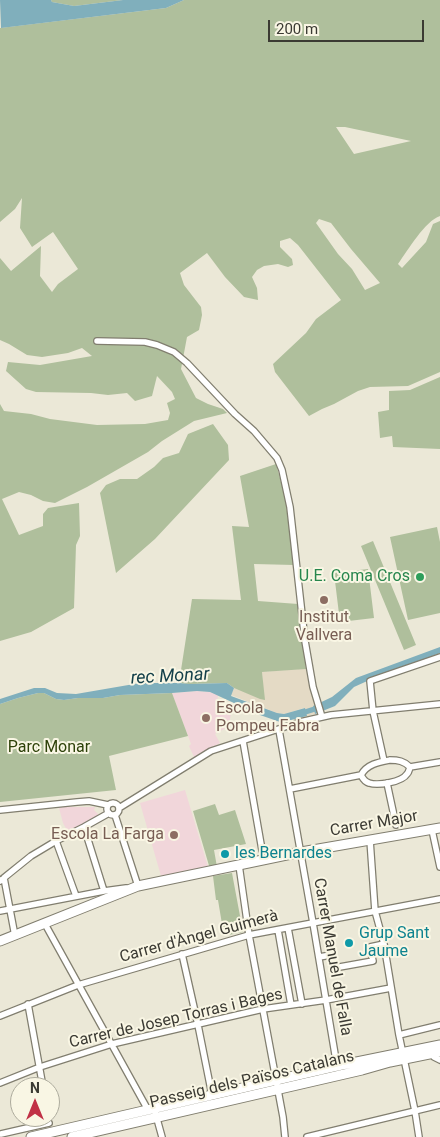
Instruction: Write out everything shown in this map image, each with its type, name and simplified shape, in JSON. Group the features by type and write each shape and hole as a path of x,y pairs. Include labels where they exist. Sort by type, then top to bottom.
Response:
{"main road":[{"name":"Carrer Major","path":"0,941 138,886 301,852 436,829"},
{"path":"60,1123 151,1109 212,1095 277,1084 337,1066 403,1056 440,1044"},
{"name":"Passeig dels Països Catalans","path":"72,1137 102,1134 156,1117 277,1084 403,1056 436,1053"},
{"path":"31,1137 46,1127"}],"street":[{"path":"97,341 145,342 157,344 174,352 187,362 277,458 282,470 290,508 313,687 322,715"},
{"path":"384,761 373,711 370,681 440,656"},
{"path":"15,936 2,880 31,856 56,841 119,810 119,808 211,751 322,715 440,704"},
{"name":"Carrer Manuel de Falla","path":"279,730 337,1066"},
{"path":"243,741 262,850"},
{"path":"290,789 361,775 370,765 384,761 400,760 410,767"},
{"path":"410,767 440,762"},
{"path":"361,775 369,783 387,783 405,777 410,767"},
{"path":"387,783 396,825"},
{"path":"0,810 77,802 97,802 108,805 112,803 116,804 119,808"},
{"path":"108,805 107,809 112,814 138,886"},
{"path":"84,828 104,890"},
{"path":"436,829 440,867"},
{"path":"370,840 375,911 384,944 419,1137"},
{"path":"56,841 77,896"},
{"path":"239,865 249,935 285,1137"},
{"name":"Carrer Major","path":"0,911 104,890 138,886"},
{"name":"Carrer d'Àngel Guimerà","path":"0,1016 78,985 249,935 440,899"},
{"path":"45,924 78,985 156,1117 162,1137"},
{"path":"288,928 302,1004"},
{"path":"278,930 291,1005"},
{"path":"319,957 331,954 334,968 373,961 370,947 384,944"},
{"path":"182,954 212,1095"},
{"name":"Carrer de Josep Torras i Bages","path":"0,1083 40,1067 112,1044 263,1009 391,988"},
{"path":"28,1004 42,1077"},
{"path":"399,1035 440,1025"},
{"path":"436,1053 434,1057 440,1060"},
{"path":"307,1137 440,1105"},
{"path":"1,1134 35,1127"}],"shaded area":[{"path":"311,668 320,712 315,714 307,716 304,708 284,714 277,713 231,695 234,688 264,699 262,672"},
{"name":"Escola Pompeu Fabra","path":"197,691 218,695 217,705 232,710 228,727 215,734 220,743 194,757 172,693"},
{"name":"Escola La Farga","path":"185,790 208,867 161,876 140,803"},
{"path":"95,807 94,810 98,817 68,832 63,823 59,808"}],"green space":[{"path":"51,0 123,0 74,6 52,2"},
{"path":"184,0 440,0 440,216 423,230 398,264 402,268 426,242 433,224 440,221 440,372 408,386 370,387 358,391 309,416 275,372 273,364 306,333 316,319 341,300 298,245 290,238 280,241 280,247 292,259 293,265 288,267 278,264 264,266 257,270 252,277 257,288 258,300 244,297 225,277 207,253 180,273 184,285 201,307 202,315 199,330 187,337 181,369 196,398 223,409 227,413 194,421 148,452 55,503 43,501 19,492 2,499 19,535 43,526 43,514 48,508 79,503 80,536 76,545 74,608 31,632 0,641 0,404 4,411 31,414 50,419 97,425 145,424 168,420 170,413 167,403 175,399 172,392 157,376 152,396 135,401 127,393 108,395 36,392 26,389 6,371 8,362 40,365 92,356 82,348 68,353 42,357 27,355 0,340 0,258 11,271 41,246 40,276 52,292 58,284 78,269 53,232 32,247 20,228 22,198 15,209 0,222 0,28 166,8","holes":["336,127 345,127 411,141 354,154","319,219 331,223 380,283 365,290 352,269 338,254 316,223"]},
{"path":"440,377 440,449 393,447 392,436 380,438 378,412 389,410 389,391 410,390"},
{"path":"213,424 228,445 229,460 155,539 116,573 100,493 106,485 120,479 137,479 163,458 179,453 188,434"},
{"path":"276,464 285,496 294,565 254,564 258,601 298,604 306,669 262,672 265,700 234,688 227,683 179,683 192,599 241,600 232,526 249,527 240,476"},
{"name":"U.E. Coma Cros","path":"437,527 440,542 440,613 408,620 390,537"},
{"path":"373,541 416,645 404,650 361,546"},
{"path":"368,569 374,618 340,622 334,573"},
{"name":"Parc Monar","path":"44,693 56,699 64,700 172,693 188,736 109,756 116,790 0,802 0,704"},
{"path":"215,804 219,815 235,810 246,844 214,850 217,867 210,869 193,811"},
{"path":"232,873 243,932 224,936 213,876"}],"water":[{"path":"0,0 51,0 52,2 74,6 123,0 184,0 166,8 1,28"},
{"path":"440,647 440,653 354,687 335,706 315,714 313,706 332,697 356,678"},
{"path":"140,683 227,683 234,688 231,696 277,713 284,714 305,708 307,716 280,722 210,692 197,691 64,700 56,699 44,693 38,693 0,704 0,699 34,688 45,688 57,693 76,694"}],"waterway":[{"name":"rec Monar","path":"299,714 321,707"}],"place":[{"name":"U.E. Coma Cros","path":"420,577"},
{"name":"Institut Vallvera","path":"324,600"},
{"name":"Escola Pompeu Fabra","path":"206,718"},
{"name":"Escola La Farga","path":"174,835"},
{"name":"les Bernardes","path":"225,854"},
{"name":"Grup Sant Jaume","path":"349,943"}]}
